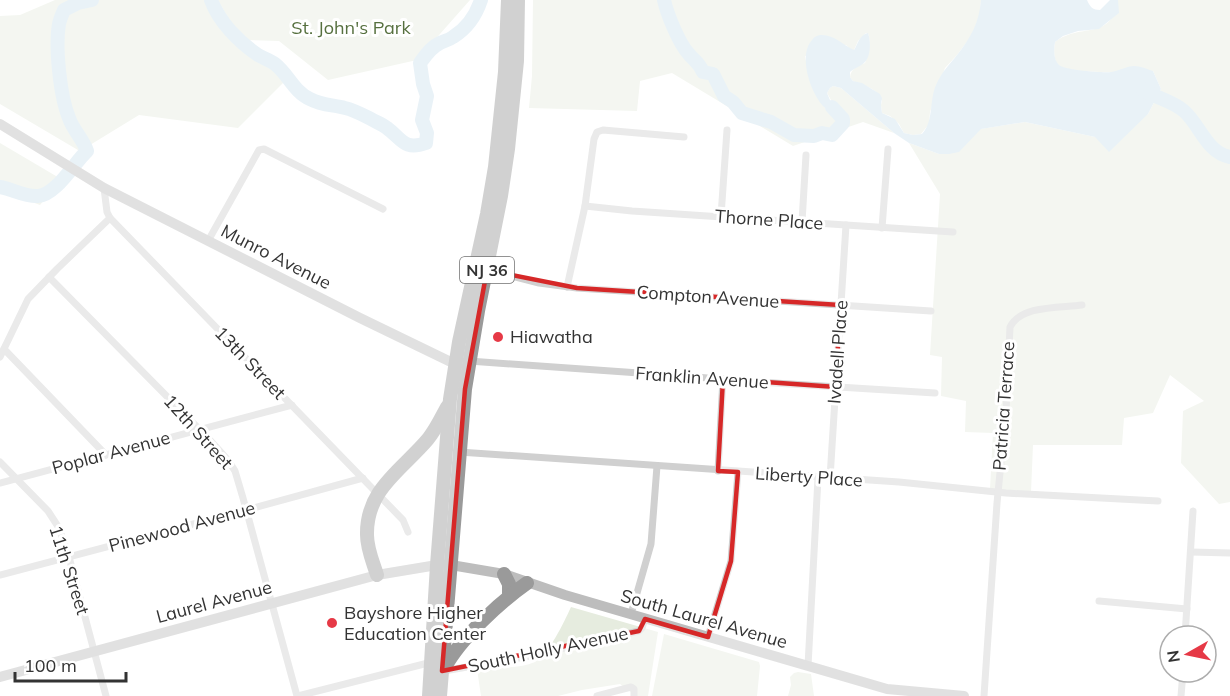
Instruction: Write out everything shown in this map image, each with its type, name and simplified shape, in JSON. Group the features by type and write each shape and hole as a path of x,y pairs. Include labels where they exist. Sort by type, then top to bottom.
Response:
{"highway":[{"name":"NJ 36","path":"444,565 469,361 501,196 509,139 517,61 513,1"},
{"name":"NJ 36","path":"440,696 437,667 444,565 450,399 495,168 513,1"},
{"path":"377,575 369,551 367,533 370,511 383,485 429,438 450,399"},
{"path":"504,574 509,585 509,596"},
{"path":"437,667 452,655 509,596 527,583"},
{"name":"NJ 36","path":"429,696 437,667"}],"street":[{"name":"Munro Avenue","path":"0,124 104,188 455,364"},
{"path":"567,287 585,206 594,138 597,132 603,130 684,137"},
{"path":"721,216 727,130"},
{"path":"208,241 259,150 264,149 383,209"},
{"path":"882,228 888,149"},
{"path":"802,222 806,155"},
{"path":"0,357 28,299 110,218 104,188"},
{"name":"Thorne Place","path":"585,206 953,232"},
{"name":"13th Street","path":"110,218 403,520 408,532"},
{"name":"Ivadell Place","path":"830,478 846,225"},
{"name":"Compton Avenue","path":"487,270 539,283 567,287 931,311"},
{"name":"12th Street","path":"49,277 210,440 231,465 246,510 298,696"},
{"name":"Patricia Terrace","path":"984,696 1006,412 1010,327 1017,317 1027,312 1082,305"},
{"path":"4,349 106,455"},
{"name":"Franklin Avenue","path":"469,361 935,393"},
{"path":"718,471 723,380"},
{"name":"Poplar Avenue","path":"0,483 291,405"},
{"name":"Liberty Place","path":"459,452 933,485 998,492 1158,501"},
{"name":"11th Street","path":"0,462 55,521 62,534 106,696"},
{"path":"631,614 651,544 657,466"},
{"path":"708,637 731,561 738,472"},
{"name":"Pinewood Avenue","path":"0,575 363,478"},
{"path":"808,666 818,478"},
{"path":"1186,624 1193,511"},
{"path":"1191,552 1230,553"},
{"name":"South Laurel Avenue","path":"444,565 504,574 563,595 887,688 964,696"},
{"name":"Laurel Avenue","path":"0,677 377,575 444,565"},
{"path":"1099,601 1187,609"},
{"name":"South Holly Avenue","path":"437,667 525,657 639,631 645,619"},
{"path":"298,696 437,667"},
{"path":"597,696 631,687 634,689 634,696"}],"highlighted area":[{"path":"487,270 577,288 840,305 836,387 723,379 718,471 738,472 731,561 708,637 645,619 639,631 442,671 465,389"}],"green space":[{"path":"55,0 209,0 212,14 285,81 238,128 139,115 90,145 83,153 0,104 0,16 20,15"},
{"name":"St. John's Park","path":"218,0 470,0 417,60 328,80 279,41 246,40 232,25"},
{"path":"533,0 981,0 980,14 972,35 945,68 930,112 929,124 921,134 904,133 899,124 890,116 882,113 882,101 877,93 853,81 850,77 853,69 865,63 869,42 869,35 866,33 858,41 854,50 846,45 805,56 809,78 824,106 841,118 827,93 833,86 841,88 894,133 863,122 793,146 672,73 640,81 637,111 529,108 532,76"},
{"path":"1118,0 1230,0 1230,502 1219,504 1181,463 1183,411 1204,401 1170,375 1153,413 1124,418 1122,445 1033,445 1031,492 990,489 993,433 965,432 966,401 941,396 942,357 930,355 940,194 909,143 939,154 980,129 1025,122 1095,137 1148,114 1161,89 1153,71 1075,70 1058,65 1055,60 1055,42 1065,36 1102,26 1114,13"},
{"path":"0,143 61,179 40,205 0,190"},
{"path":"571,607 658,632 648,696 632,696 632,693 620,684 558,696 481,696 477,669 514,667 534,662 545,653"},
{"path":"664,634 759,662 757,696 652,696"},
{"path":"798,672 811,674 814,696 788,696 791,685 790,677"}],"water":[{"path":"209,0 218,0 243,38 289,71 293,76 290,81 285,81 212,14"},
{"path":"981,0 1087,0 1092,8 1100,10 1110,0 1118,0 1119,13 1099,29 1078,31 1063,36 1055,42 1055,57 1057,63 1062,67 1076,70 1111,72 1134,66 1153,71 1161,89 1148,114 1109,152 1095,137 1025,122 981,129 959,152 939,154 909,143 894,133 841,88 833,86 827,93 843,119 827,110 818,100 810,83 806,64 808,47 813,39 820,35 830,36 854,50 861,38 868,33 870,44 868,57 850,72 850,77 853,81 862,83 880,94 882,113 895,119 904,133 922,134 930,117 936,85 970,36 976,23"}],"waterway":[{"path":"0,187 28,195 45,194 58,184 87,151 71,122 63,97 59,71 58,34 59,22 64,10 78,3 92,0"},
{"path":"211,0 224,24 237,38 258,55 275,64 304,96 318,103 358,113 385,127 404,143 413,146 426,143 427,133 422,120 427,96 420,63 434,47 458,34 466,26 481,0"},
{"path":"664,0 674,28 690,56 703,72 713,74 724,96 733,102 742,113 771,122 794,135 814,136 822,133 832,135 843,123 843,119 832,107"},
{"path":"1142,89 1184,111 1215,150 1230,157"}],"place":[{"name":"Hiawatha","path":"498,337"},
{"name":"Bayshore Higher Education Center","path":"332,623"}]}
